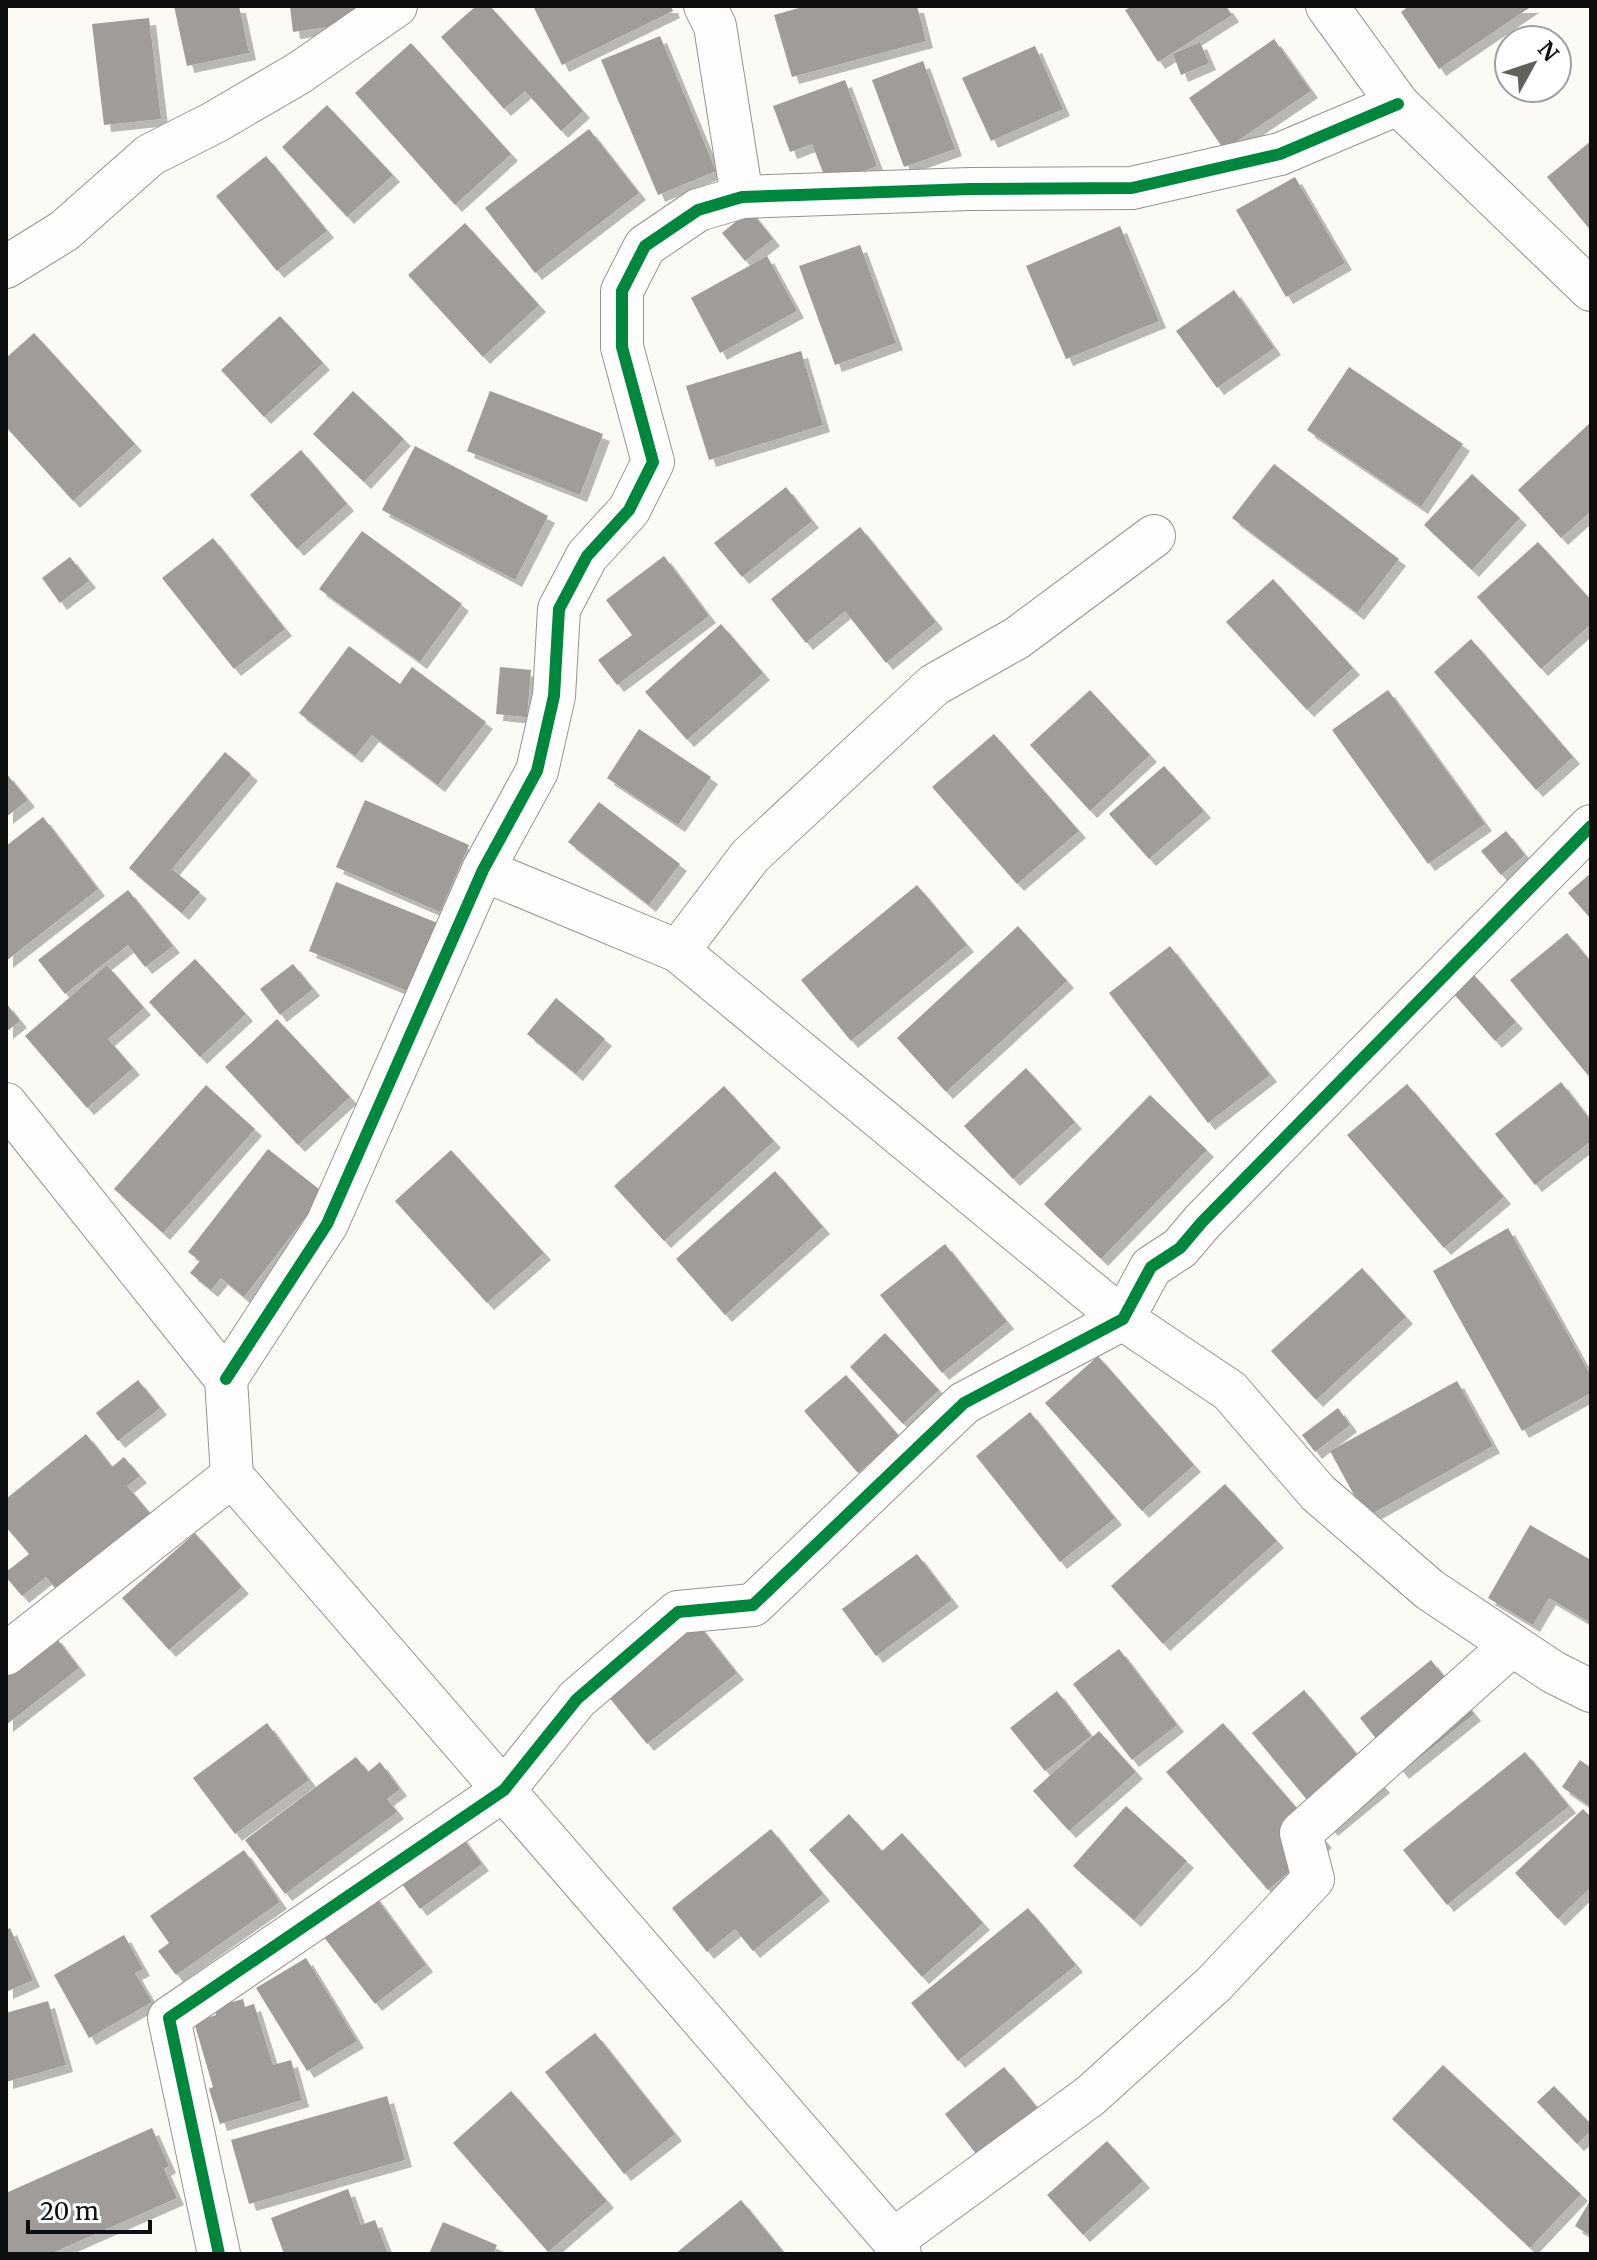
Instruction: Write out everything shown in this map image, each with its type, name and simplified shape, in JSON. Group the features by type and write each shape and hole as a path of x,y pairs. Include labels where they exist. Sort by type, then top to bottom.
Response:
{"street":[{"path":"6,267 64,231 150,155 287,80 396,6"},
{"path":"705,6 715,26 742,197"},
{"path":"1327,6 1398,104 1591,290"},
{"path":"226,1379 327,1224 483,870 537,771 554,696 559,609 587,556 629,510 653,462 622,347 622,291 645,246 698,210 742,197 970,189 1132,188 1280,154 1398,104"},
{"path":"678,951 750,856 934,685 1017,638 1154,536"},
{"path":"219,2254 169,2018 504,1790 577,1699 678,1612 753,1605 964,1403 1123,1319 1151,1267 1180,1248 1591,826"},
{"path":"483,870 678,951 1123,1319 1230,1391 1318,1493 1430,1590 1553,1672 1591,1691"},
{"path":"6,1104 226,1379 232,1476 896,2247 1090,2096 1214,1984 1313,1879 1301,1833 1512,1645"},
{"path":"6,1654 232,1476"}],"building":[{"path":"174,6 239,6 249,53 187,66"},
{"path":"290,6 373,6 375,20 293,32"},
{"path":"476,6 490,6 583,111 561,131 525,91 504,109 441,37"},
{"path":"533,6 671,6 673,11 562,65"},
{"path":"806,6 917,6 926,41 792,77 774,15"},
{"path":"1132,6 1226,6 1232,15 1158,62 1125,10"},
{"path":"1409,6 1532,6 1505,24 1493,24 1493,32 1439,69 1401,12"},
{"path":"149,18 161,119 104,125 92,24"},
{"path":"660,36 716,171 658,195 601,60"},
{"path":"1274,39 1311,91 1224,150 1189,98"},
{"path":"1200,42 1209,63 1181,75 1173,54"},
{"path":"411,43 511,154 455,205 355,93"},
{"path":"1035,46 1063,109 991,141 962,78"},
{"path":"923,61 955,149 904,167 872,80"},
{"path":"845,80 877,166 828,185 812,144 790,152 773,106"},
{"path":"327,105 393,175 347,217 282,147"},
{"path":"589,129 639,193 535,273 485,208"},
{"path":"1591,141 1591,231 1547,177"},
{"path":"266,156 327,231 277,271 216,196"},
{"path":"1295,177 1345,263 1286,297 1236,210"},
{"path":"750,210 773,239 745,261 722,233"},
{"path":"465,223 539,305 483,357 408,275"},
{"path":"1120,226 1159,321 1066,359 1026,266"},
{"path":"860,245 896,343 835,365 799,266"},
{"path":"767,256 797,311 720,353 691,298"},
{"path":"1234,290 1274,348 1217,388 1176,331"},
{"path":"280,316 323,363 264,417 221,370"},
{"path":"34,333 135,444 73,501 6,427 6,358"},
{"path":"801,351 823,425 709,460 686,386"},
{"path":"1349,367 1463,444 1421,507 1307,430"},
{"path":"353,391 404,439 364,482 313,434"},
{"path":"490,391 603,434 580,495 467,451"},
{"path":"1591,422 1591,511 1561,538 1518,490"},
{"path":"415,446 548,516 515,580 382,510"},
{"path":"301,450 347,504 297,549 250,495"},
{"path":"1274,464 1399,559 1357,613 1232,518"},
{"path":"1472,474 1520,518 1472,570 1424,525"},
{"path":"786,487 812,521 742,577 714,543"},
{"path":"860,527 936,622 886,663 845,611 806,643 771,599"},
{"path":"362,531 462,604 420,662 319,589"},
{"path":"213,538 285,629 234,669 162,578"},
{"path":"1538,542 1591,600 1591,624 1541,669 1477,597"},
{"path":"664,556 709,616 617,685 598,660 632,635 606,600"},
{"path":"70,557 89,581 60,603 42,578"},
{"path":"1273,579 1353,668 1307,710 1226,622"},
{"path":"721,624 763,673 687,740 645,692"},
{"path":"1471,639 1573,757 1536,790 1434,672"},
{"path":"349,646 400,684 412,667 486,722 438,785 372,735 355,756 299,713"},
{"path":"500,667 531,670 527,717 496,714"},
{"path":"1090,690 1150,755 1090,811 1030,745"},
{"path":"1388,690 1485,824 1428,864 1332,730"},
{"path":"639,729 711,777 678,825 607,778"},
{"path":"994,734 1079,831 1017,884 932,787"},
{"path":"225,752 251,774 172,869 200,892 182,913 129,868"},
{"path":"1164,766 1204,811 1149,859 1109,814"},
{"path":"6,773 28,800 6,817"},
{"path":"365,800 469,845 440,912 336,867"},
{"path":"599,802 680,864 649,905 568,842"},
{"path":"43,817 98,889 6,961 6,846"},
{"path":"1506,831 1525,855 1501,875 1481,851"},
{"path":"1591,873 1591,919 1568,893"},
{"path":"336,882 445,926 417,995 309,951"},
{"path":"917,885 967,945 851,1041 801,980"},
{"path":"128,890 173,946 145,967 128,945 65,994 38,960"},
{"path":"1018,926 1067,981 946,1092 897,1038"},
{"path":"1567,933 1591,962 1591,1079 1510,980"},
{"path":"1170,946 1270,1075 1208,1123 1109,993"},
{"path":"195,959 246,1014 200,1057 149,1002"},
{"path":"293,964 313,989 280,1015 260,989"},
{"path":"107,965 144,1008 108,1039 133,1068 87,1108 25,1036"},
{"path":"1474,975 1516,1022 1495,1041 1453,993"},
{"path":"556,998 605,1039 576,1074 527,1034"},
{"path":"6,1003 20,1021 6,1032"},
{"path":"277,1019 350,1097 298,1145 225,1067"},
{"path":"1026,1068 1075,1122 1013,1179 964,1126"},
{"path":"1561,1082 1591,1121 1591,1141 1535,1185 1495,1134"},
{"path":"1407,1084 1504,1197 1444,1248 1347,1135"},
{"path":"206,1085 255,1129 163,1233 114,1189"},
{"path":"724,1086 774,1141 664,1241 614,1186"},
{"path":"1150,1095 1207,1150 1101,1259 1044,1204"},
{"path":"268,1149 324,1193 244,1297 221,1278 211,1290 190,1273 200,1261 188,1252"},
{"path":"451,1150 544,1253 487,1303 395,1201"},
{"path":"775,1171 823,1227 725,1315 676,1259"},
{"path":"1508,1228 1591,1376 1591,1393 1522,1431 1433,1271"},
{"path":"945,1244 1007,1322 942,1373 880,1295"},
{"path":"1362,1268 1406,1317 1316,1400 1271,1351"},
{"path":"885,1333 939,1390 903,1424 850,1367"},
{"path":"1098,1356 1194,1465 1142,1511 1045,1403"},
{"path":"846,1375 899,1436 858,1473 804,1411"},
{"path":"138,1380 160,1408 118,1441 96,1413"},
{"path":"1457,1381 1493,1446 1366,1517 1330,1451"},
{"path":"1338,1408 1350,1425 1315,1452 1302,1435"},
{"path":"1030,1412 1115,1518 1060,1562 976,1456"},
{"path":"86,1434 112,1467 124,1457 140,1476 127,1486 153,1517 59,1593 46,1577 22,1596 6,1577 6,1572 29,1554 6,1527 6,1499"},
{"path":"1225,1484 1277,1541 1163,1644 1111,1586"},
{"path":"1530,1525 1591,1560 1591,1623 1549,1598 1533,1625 1488,1598"},
{"path":"195,1533 242,1587 169,1650 122,1598"},
{"path":"917,1554 952,1600 876,1656 842,1609"},
{"path":"698,1624 737,1673 647,1744 608,1696"},
{"path":"55,1636 79,1668 6,1725 6,1674"},
{"path":"1119,1649 1177,1725 1132,1760 1073,1684"},
{"path":"1431,1660 1474,1714 1402,1772 1360,1718"},
{"path":"1304,1690 1383,1786 1331,1829 1252,1733"},
{"path":"1057,1691 1091,1736 1045,1771 1010,1728"},
{"path":"267,1723 309,1780 235,1834 193,1778"},
{"path":"1223,1723 1325,1841 1268,1890 1166,1772"},
{"path":"1099,1731 1136,1772 1069,1831 1033,1791"},
{"path":"1525,1752 1569,1806 1447,1905 1403,1850"},
{"path":"356,1757 368,1772 380,1762 400,1789 387,1799 397,1812 285,1894 245,1840"},
{"path":"1580,1760 1591,1768 1591,1807 1562,1787"},
{"path":"1126,1806 1187,1861 1134,1920 1073,1866"},
{"path":"1583,1809 1591,1817 1591,1887 1558,1919 1515,1873"},
{"path":"849,1814 882,1851 902,1833 983,1923 922,1977 809,1850"},
{"path":"453,1825 482,1864 420,1909 392,1870"},
{"path":"771,1829 823,1894 753,1951 735,1929 707,1952 672,1908"},
{"path":"244,1850 280,1902 176,1975 158,1951 169,1943 150,1916"},
{"path":"369,1888 426,1965 375,2004 317,1928"},
{"path":"1028,1908 1076,1965 958,2061 911,2003"},
{"path":"10,1928 33,1980 6,1992 6,1930"},
{"path":"124,1935 143,1969 135,1973 152,2002 89,2038 54,1975"},
{"path":"306,1958 357,2041 307,2071 256,1988"},
{"path":"243,1999 245,2007 254,2004 273,2065 291,2060 302,2100 220,2124 194,2022 216,2015 214,2007"},
{"path":"48,2001 66,2065 6,2082 6,2013"},
{"path":"595,2033 675,2134 624,2174 545,2072"},
{"path":"1443,2065 1581,2194 1530,2248 1392,2119"},
{"path":"1004,2067 1040,2111 980,2159 945,2114"},
{"path":"1554,2086 1591,2124 1591,2131 1577,2144 1537,2102"},
{"path":"511,2091 607,2201 548,2252 453,2143"},
{"path":"387,2096 405,2160 249,2204 231,2140"},
{"path":"152,2128 169,2166 164,2169 177,2198 50,2254 6,2254 6,2193"},
{"path":"1107,2141 1143,2181 1083,2235 1047,2195"},
{"path":"348,2189 361,2225 375,2220 388,2254 284,2254 271,2218"},
{"path":"1591,2199 1591,2236 1575,2226"},
{"path":"741,2200 785,2254 675,2254"},
{"path":"443,2222 497,2245 493,2254 429,2254"}],"cycle path":[{"path":"226,1379 327,1224 483,870 537,771 554,696 559,609 587,556 629,510 653,462 622,347 622,291 645,246 698,210 742,197 970,189 1132,188 1280,154 1398,104"},
{"path":"219,2254 169,2018 504,1790 577,1699 678,1612 753,1605 964,1403 1123,1319 1151,1267 1180,1248 1591,826"}]}
